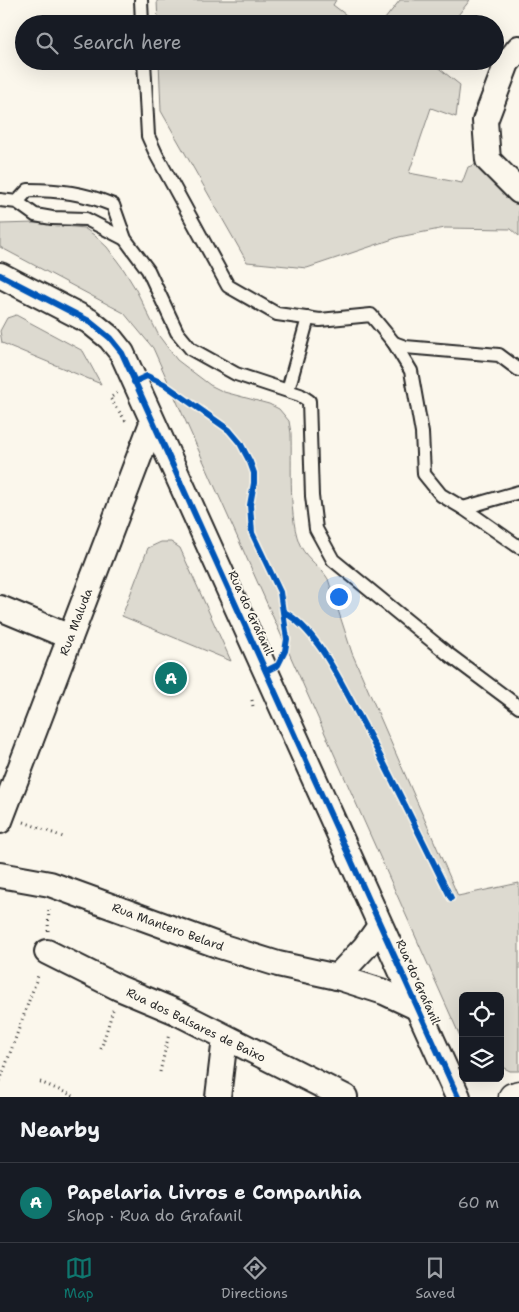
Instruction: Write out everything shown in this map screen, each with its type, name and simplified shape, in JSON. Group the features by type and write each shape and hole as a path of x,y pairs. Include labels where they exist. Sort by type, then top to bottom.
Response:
{"street":[{"path":"519,48 507,63 511,78 485,121 488,160 519,190"},
{"name":"Rua do Grafanil","path":"0,275 90,321 110,338 122,353 458,1097"},
{"name":"Rua Maluda","path":"1,817 152,423"},
{"path":"0,608 70,637"},
{"name":"Rua Mantero Belard","path":"0,875 50,884 220,946 278,964 337,977 384,992 416,1007"},
{"path":"337,977 365,948 380,926"},
{"name":"Rua dos Balsares de Baixo","path":"47,952 120,988 174,1011 345,1097"},
{"path":"218,1097 225,1038"},
{"path":"513,1097 519,1095"}],"lane":[{"path":"141,0 142,15"},
{"path":"144,70 148,136 228,286 276,314 320,320 370,315 394,343 411,371 422,433 424,474 441,495 464,508 519,547"},
{"path":"17,202 28,190 57,190 94,197 114,205 125,239 148,270 177,332 192,349 236,374 288,390 309,401 312,496 316,529 333,560 448,654 519,706"},
{"path":"0,200 17,202 35,215 52,218 86,219 125,239"},
{"path":"288,390 308,318"},
{"path":"394,343 405,347 499,355 519,370"},
{"path":"464,508 519,492"}],"path":[{"path":"1,817 63,837"},
{"path":"0,1081 47,952 50,884"},
{"path":"101,1049 120,988"},
{"path":"160,1072 174,1011"},
{"path":"40,1082 74,1096"}],"shaded area":[{"path":"157,0 336,0 333,5 346,15 158,15"},
{"path":"400,0 470,0 458,15 388,15"},
{"path":"159,70 441,70 460,85 456,117 431,108 409,173 462,183 468,167 488,160 519,190 519,236 511,229 445,228 399,237 307,268 247,262 161,111"},
{"path":"35,223 84,228 107,247 124,270 159,336 177,360 210,385 224,392 269,404 279,409 289,421 291,433 292,508 297,536 304,552 328,579 352,653 458,896 519,883 519,1071 510,1071 504,1068 504,992 459,992 459,1034 153,348 124,313 0,247 0,224"},
{"path":"16,315 83,351 101,384 2,343 0,331 7,318"},
{"path":"161,542 171,542 180,548 231,661 122,616 148,548"}],"cycle path":[{"path":"0,275 89,321 110,338 122,353 458,1097"},
{"path":"134,382 147,376 164,384 229,430 240,443 250,462 254,473 250,505 252,533 280,592 287,639 285,651 278,665 266,671"},
{"path":"284,612 307,631 335,671 451,898"}],"place":[{"name":"Papelaria Livros e Companhia","path":"171,678"}]}
